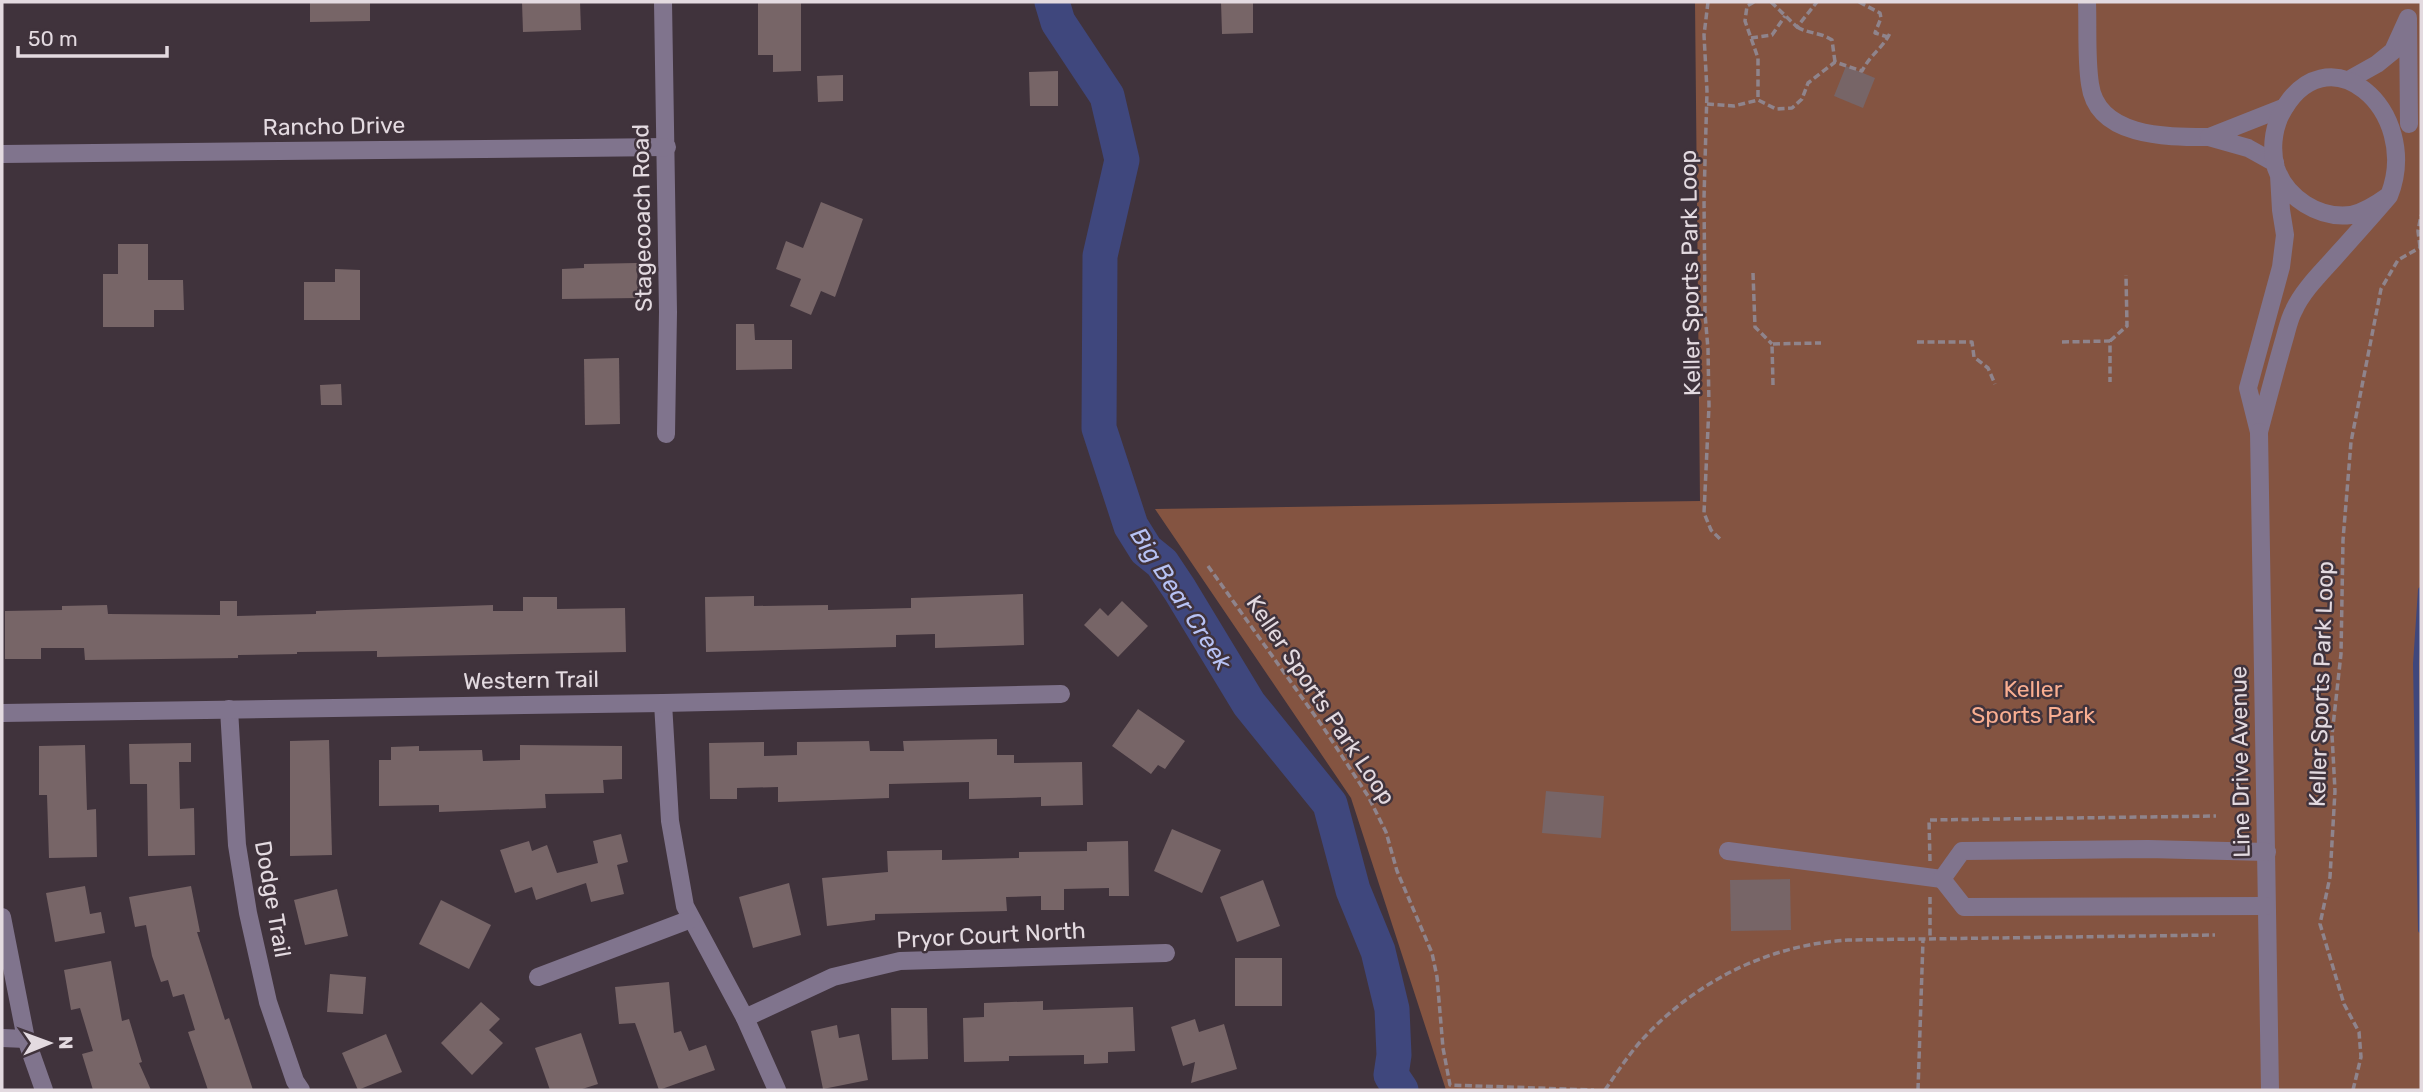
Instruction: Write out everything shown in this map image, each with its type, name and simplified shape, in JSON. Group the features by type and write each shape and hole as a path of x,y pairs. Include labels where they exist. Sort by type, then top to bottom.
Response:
{"street":[{"name":"Stagecoach Road","path":"663,2 667,147 666,434"},
{"path":"2087,2 2090,87 2099,107 2116,123 2142,133 2209,137 2248,148 2277,169 2291,194 2308,207 2328,214 2350,215 2371,209 2388,196"},
{"path":"2352,78 2393,51 2407,10"},
{"path":"2259,432 2294,309 2313,281 2399,184 2406,169 2409,152 2407,10"},
{"path":"2259,432 2248,388 2281,267 2285,235 2273,144 2276,125 2285,107 2298,93 2314,83 2333,78 2352,78 2371,84 2388,96 2401,112 2408,132 2409,152"},
{"path":"2209,137 2285,107"},
{"name":"Rancho Drive","path":"2,155 667,147"},
{"name":"Line Drive Avenue","path":"2259,432 2270,1090"},
{"name":"Western Trail","path":"2,713 1061,694"},
{"path":"663,703 670,821 685,906 745,1017 777,1090"},
{"name":"Dodge Trail","path":"229,709 237,845 248,913 268,1002 295,1081 301,1090"},
{"path":"1942,879 1962,851 2148,849 2267,852"},
{"path":"1728,851 1942,879 1964,907 2266,906"},
{"path":"2,917 26,1039 44,1090"},
{"path":"538,977 691,919"},
{"name":"Pryor Court North","path":"745,1017 833,977 900,961 1166,953"},
{"path":"2,1038 26,1039"}],"path":[{"name":"Keller Sports Park Loop","path":"1708,2 1704,35 1707,104 1704,314 1709,406 1704,513 1711,530 1720,539"},
{"path":"1754,2 1747,6 1745,21 1758,58 1758,100"},
{"path":"1771,2 1797,27 1806,32 1822,33 1832,40 1835,62"},
{"path":"1797,27 1817,2"},
{"path":"1835,62 1862,71 1868,58 1885,45 1889,35 1875,33 1881,18 1880,13 1859,2"},
{"path":"1751,38 1772,35 1785,16"},
{"path":"1707,104 1734,106 1758,100 1776,109 1792,108 1802,99 1808,83 1835,62"},
{"name":"Keller Sports Park Loop","path":"2353,1090 2361,1057 2360,1032 2344,1004 2320,924 2330,877 2335,791 2332,735 2341,654 2345,520 2351,442 2381,289 2398,260 2421,247 2418,232 2421,215"},
{"path":"1753,273 1755,327 1772,344 1773,385"},
{"path":"2062,342 2110,341 2127,326 2126,275"},
{"path":"2110,341 2110,382"},
{"path":"1917,342 1972,342 1974,357 1988,368 1995,384"},
{"path":"1772,344 1821,343"},
{"name":"Keller Sports Park Loop","path":"1208,566 1323,727 1368,796 1386,832 1397,871 1432,953 1450,1085 1506,1089"},
{"path":"1605,1090 1638,1044 1666,1016 1704,986 1747,963 1784,950 1822,941 2215,935"},
{"path":"1918,1090 1923,940"},
{"path":"1506,1089 1594,1090"}],"green space":[{"name":"Keller Sports Park","path":"1695,2 2421,2 2421,1090 1446,1090 1351,798 1155,509 1700,501"}],"building":[{"path":"310,2 370,2 370,21 310,22"},
{"path":"522,2 580,2 581,30 523,32"},
{"path":"758,2 801,2 801,71 773,72 773,55 758,55"},
{"path":"1221,2 1253,2 1253,33 1222,34"},
{"path":"1846,66 1875,78 1863,108 1834,96"},
{"path":"1058,71 1058,106 1030,106 1029,72"},
{"path":"843,75 843,101 818,102 817,76"},
{"path":"821,202 863,219 835,297 821,291 811,315 790,306 801,279 776,269 786,241 803,248"},
{"path":"118,244 148,244 148,280 183,280 184,310 154,310 154,327 103,327 103,274 118,274"},
{"path":"637,263 638,298 562,299 562,269 584,268 584,264"},
{"path":"335,269 360,270 360,320 304,320 304,282 335,282"},
{"path":"736,324 754,324 755,340 792,340 792,369 736,370"},
{"path":"619,358 620,424 585,425 584,359"},
{"path":"341,384 342,405 321,405 320,385"},
{"path":"1023,594 1024,645 935,648 935,634 896,635 896,647 706,652 705,597 754,596 754,606 828,605 828,610 911,608 911,598"},
{"path":"523,597 557,597 557,609 625,608 626,652 377,657 377,651 297,652 238,655 238,658 85,660 84,648 41,648 41,659 5,659 5,611 62,610 62,606 107,605 108,614 220,615 220,601 237,601 237,616 493,605 493,611 523,611"},
{"path":"1122,601 1148,626 1118,657 1084,625 1100,608 1108,616"},
{"path":"1138,709 1185,741 1165,769 1158,765 1151,774 1112,746"},
{"path":"997,739 997,755 1014,755 1014,763 1082,762 1083,805 1041,806 1041,797 969,799 969,782 889,784 889,798 778,802 778,787 737,788 737,799 710,799 709,743 764,742 764,756 797,755 797,742 869,741 870,751 904,751 903,741"},
{"path":"329,740 332,855 290,856 290,741"},
{"path":"191,743 191,762 179,762 180,809 194,808 195,855 148,856 147,784 130,784 129,744"},
{"path":"85,745 87,810 96,809 97,857 49,858 47,795 39,795 39,746"},
{"path":"520,745 622,746 622,779 603,780 604,793 545,794 546,808 439,812 439,805 379,806 379,760 391,760 391,747 419,746 419,751 482,750 483,761 520,760"},
{"path":"1546,791 1604,796 1601,838 1542,833"},
{"path":"1172,829 1221,850 1202,893 1154,871"},
{"path":"621,834 628,862 617,865 624,894 591,902 586,883 536,900 532,887 515,893 500,850 529,841 532,851 547,845 557,873 598,863 593,841"},
{"path":"1128,841 1129,896 1109,896 1109,888 1064,889 1064,910 1041,910 1041,896 1006,897 1007,911 875,914 875,920 827,926 822,878 888,872 887,851 942,850 942,860 1019,858 1019,852 1087,851 1087,842"},
{"path":"1790,879 1791,930 1731,931 1730,880"},
{"path":"1263,880 1280,926 1237,942 1220,897"},
{"path":"789,883 801,935 753,948 739,897"},
{"path":"85,886 90,914 101,912 105,933 55,942 46,893"},
{"path":"191,886 200,932 197,932 225,1020 229,1018 253,1090 208,1090 188,1032 195,1030 184,994 173,997 168,980 161,982 146,925 135,927 129,897"},
{"path":"337,889 348,936 305,945 294,900"},
{"path":"441,900 491,925 469,969 419,944"},
{"path":"1235,958 1282,958 1282,1006 1235,1006"},
{"path":"111,961 122,1021 129,1019 142,1062 139,1063 151,1090 93,1090 82,1054 93,1051 80,1008 71,1010 64,970"},
{"path":"330,974 366,977 363,1014 327,1012"},
{"path":"669,982 674,1033 681,1031 689,1051 706,1045 715,1070 659,1090 635,1023 619,1024 615,987"},
{"path":"1043,1001 1043,1010 1133,1007 1135,1051 1108,1052 1108,1063 1084,1064 1084,1055 1009,1056 1009,1061 964,1062 963,1018 984,1017 984,1003"},
{"path":"481,1002 500,1019 489,1030 503,1043 472,1075 441,1043"},
{"path":"891,1008 927,1008 928,1059 892,1060"},
{"path":"1195,1019 1199,1032 1224,1024 1237,1069 1191,1083 1195,1062 1183,1066 1171,1027"},
{"path":"837,1025 839,1038 859,1034 868,1080 823,1089 811,1031"},
{"path":"581,1033 598,1084 579,1090 550,1090 535,1048"},
{"path":"386,1034 402,1072 358,1090 342,1053"}],"waterway":[{"name":"Big Bear Creek","path":"1052,2 1058,22 1107,96 1122,160 1100,256 1099,428 1131,526 1146,550 1162,563 1180,590 1249,704 1330,804 1353,890 1378,951 1392,1009 1394,1055 1391,1075 1401,1090"},
{"path":"2421,590 2416,664 2421,930"}]}
